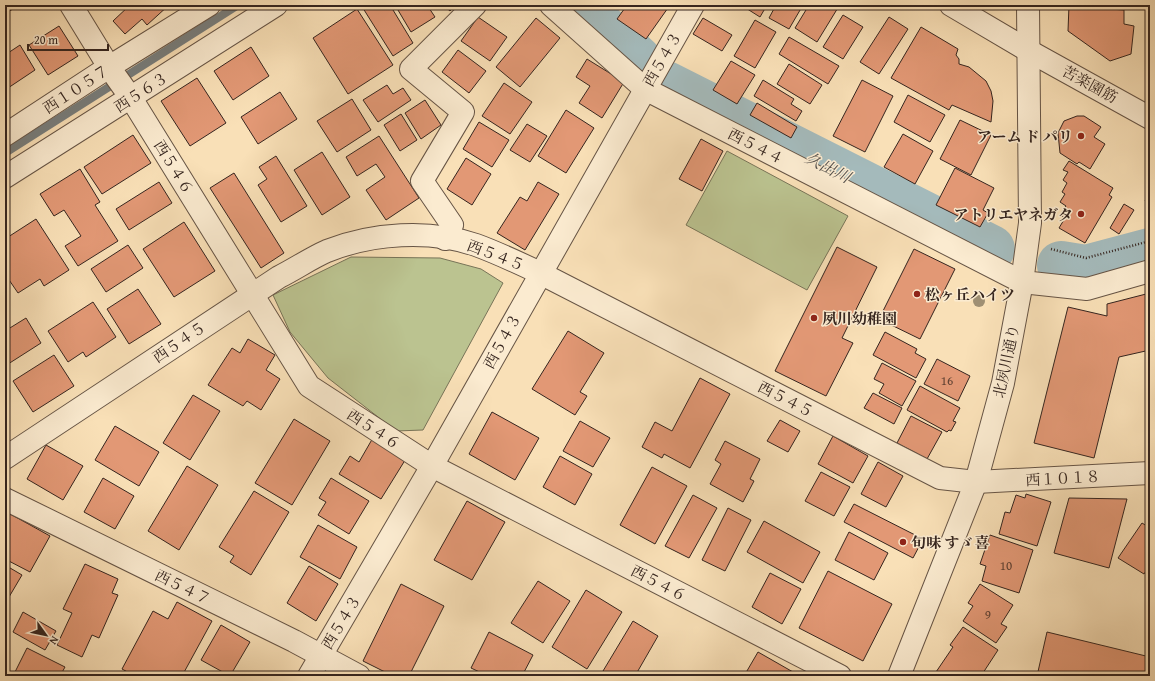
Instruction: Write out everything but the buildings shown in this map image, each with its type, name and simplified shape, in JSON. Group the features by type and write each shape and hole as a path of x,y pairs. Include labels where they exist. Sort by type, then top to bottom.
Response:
{"street":[{"name":"西５４６","path":"71,5 309,386 432,466 840,676"},
{"name":"西１０５７","path":"5,135 119,81 210,5"},
{"name":"西５６３","path":"5,178 119,81 276,5"},
{"path":"444,239 452,225 422,181 463,112 411,69 475,5"},
{"name":"西５４４","path":"551,5 645,89 1022,282"},
{"name":"西５４３","path":"309,676 432,466 693,5"},
{"name":"苦楽園筋","path":"951,5 1029,51 1150,118"},
{"name":"北夙川通り","path":"899,676 976,482 1003,383 1022,282 1030,223 1028,5"},
{"name":"西５４５","path":"5,458 252,294 327,251 370,238 409,235 444,239 475,245 540,273 940,478 976,482"},
{"path":"1022,282 1087,289 1150,271"},
{"name":"西１０１８","path":"976,482 1150,473"},
{"name":"西５４７","path":"5,499 287,638 360,676"}],"path":[{"path":"1050,249 1086,258 1150,241"}],"green space":[{"path":"727,151 848,216 807,290 686,225"},
{"path":"351,257 440,258 481,269 503,283 423,430 396,431 328,378 290,332 273,295"}],"waterway":[{"path":"5,153 238,5"},
{"name":"久出川","path":"577,5 638,60"},
{"name":"久出川","path":"666,85 991,249"},
{"name":"久出川","path":"1061,265 1086,269 1150,252"}],"place":[{"name":"アーム ド パリ","path":"1081,136"},
{"name":"アトリエヤネガタ","path":"1081,214"},
{"name":"松ヶ丘ハイツ","path":"917,294"},
{"name":"夙川幼稚園","path":"814,318"},
{"name":"旬味 すゞ喜","path":"903,542"}]}
